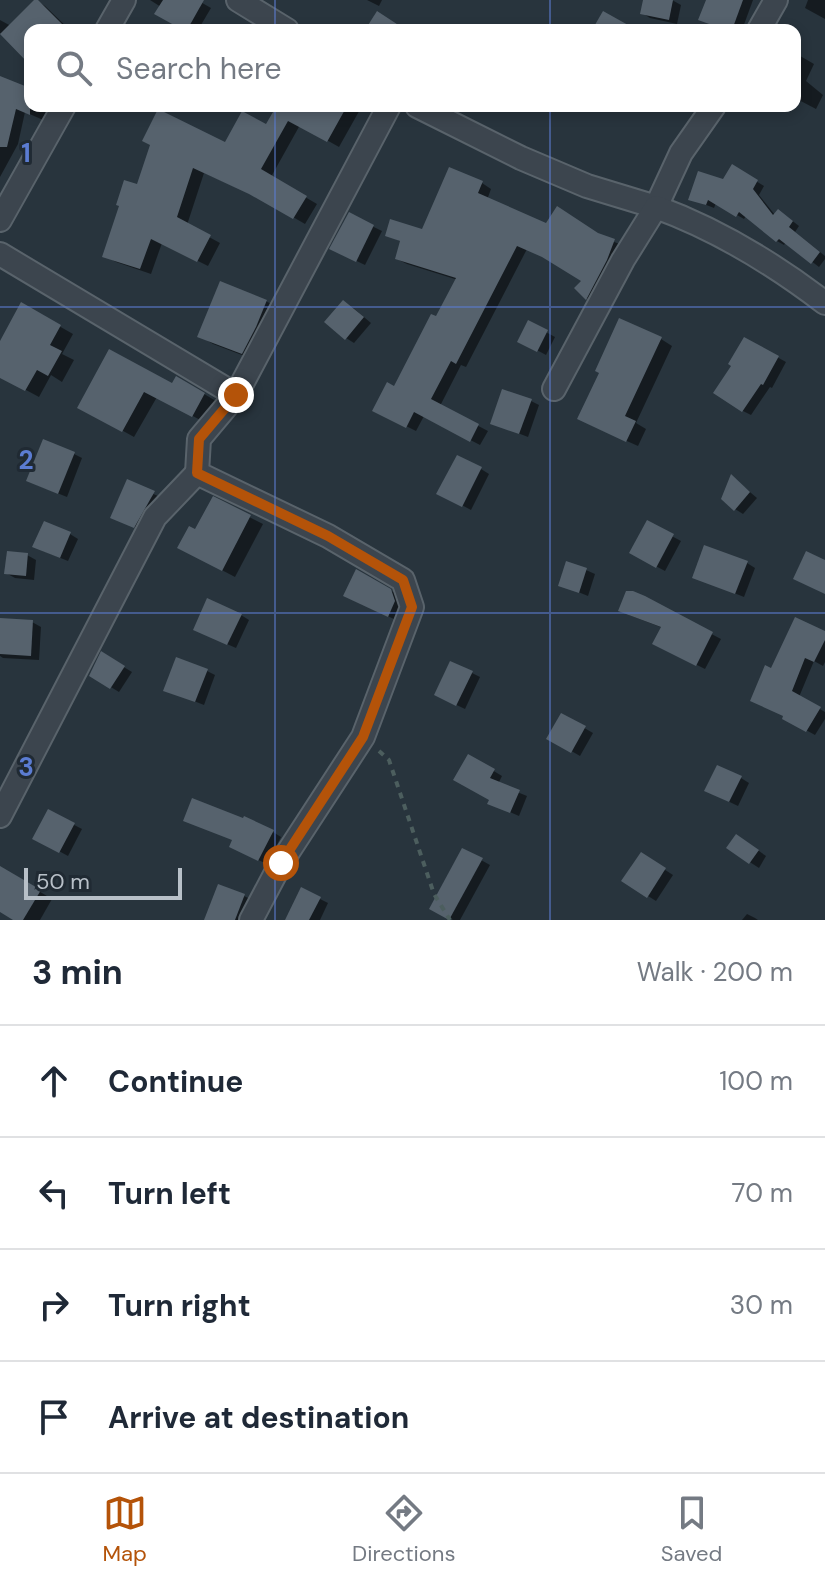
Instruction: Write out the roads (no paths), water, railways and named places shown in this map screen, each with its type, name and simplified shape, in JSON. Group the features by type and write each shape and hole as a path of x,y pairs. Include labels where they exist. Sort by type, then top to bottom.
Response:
{"street":[{"path":"110,24 124,0"},
{"path":"238,0 277,24"},
{"path":"762,24 776,0"},
{"path":"0,220 61,112"},
{"path":"0,816 155,517 197,473 199,439 236,395 386,112"},
{"path":"429,112 521,158 587,186 687,218 800,283 825,303"},
{"path":"554,389 623,260 656,207 681,153 710,112"},
{"path":"0,254 236,395"},
{"path":"197,473 328,536 403,580 412,607 363,737 281,863 251,920"}]}
